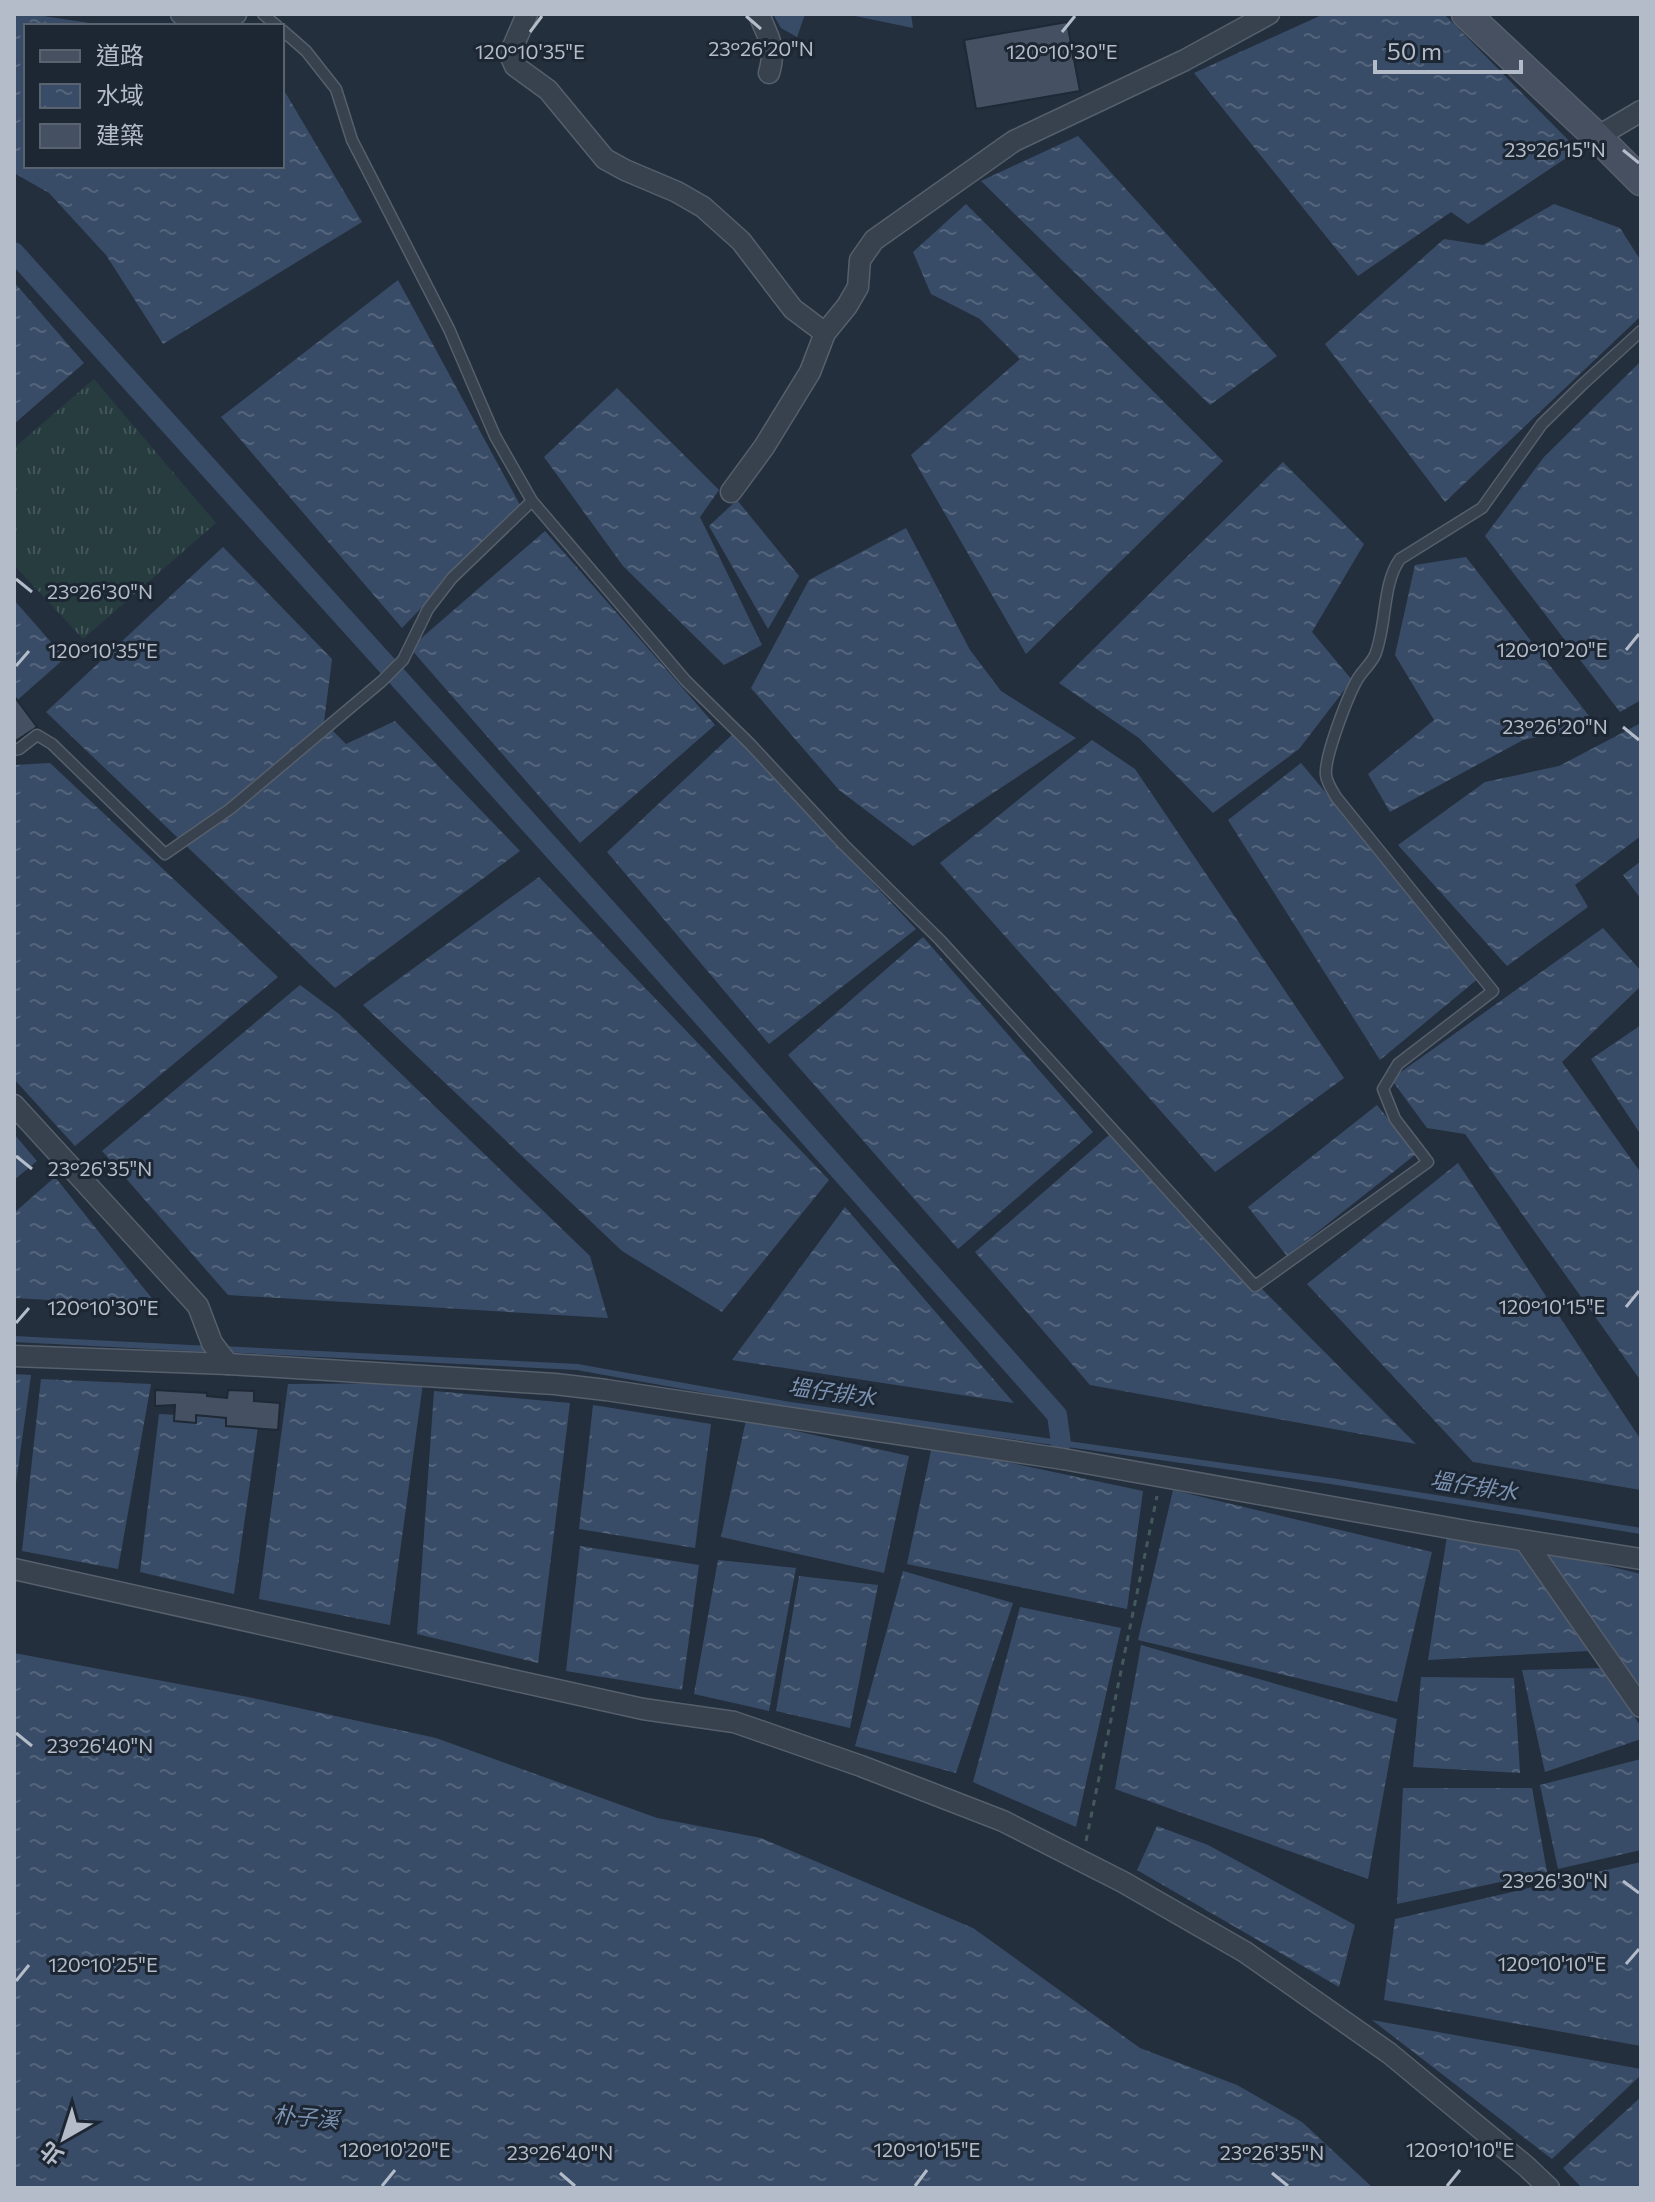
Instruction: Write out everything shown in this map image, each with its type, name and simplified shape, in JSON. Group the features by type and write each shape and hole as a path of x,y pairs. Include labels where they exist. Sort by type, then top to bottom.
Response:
{"main road":[{"path":"1466,14 1641,181"}],"street":[{"path":"181,14 194,17 236,14"},
{"path":"527,14 512,49 515,66 548,90 605,159 703,207 741,241 793,309 825,333"},
{"path":"759,14 771,40 773,61 769,73"},
{"path":"731,492 764,447 810,372 825,333 858,287 860,260 874,240 1014,141 1185,60 1269,14"},
{"path":"1597,137 1641,111"},
{"path":"14,1105 198,1306 212,1343 228,1364"},
{"path":"14,1356 228,1364 593,1388 1063,1459 1641,1559"},
{"path":"1525,1541 1641,1707"},
{"path":"14,1569 643,1709 734,1722 861,1766 1003,1821 1123,1882 1245,1952 1389,2053 1549,2188"}],"lane":[{"path":"284,32 306,51 336,89 352,140 449,329 495,436 532,501 686,681 940,940 1255,1286 1428,1162 1395,1119 1383,1089 1398,1064 1493,991 1336,797 1326,779 1326,766 1337,729 1356,681 1375,657 1393,568 1400,559 1482,508 1542,424 1641,331"},
{"path":"14,750 37,735 52,744 165,854 230,809 382,681 403,660 428,609 452,578 532,501"}],"path":[{"path":"1082,1861 1161,1477"}],"green space":[{"path":"94,379 216,523 83,639 14,565 14,448"}],"water":[{"path":"14,14 43,16 96,24 24,24 24,168 284,168 284,90 362,222 163,344 106,255 49,193 14,173"},
{"path":"773,14 805,14 797,37 781,28"},
{"path":"846,14 911,14 913,28"},
{"path":"1324,14 1444,14 1578,150 1468,224 1451,212 1358,276 1194,73"},
{"path":"1078,136 1277,356 1210,405 981,181"},
{"path":"966,204 1223,461 1026,654 911,455 1020,359 980,319 931,294 913,252"},
{"path":"1554,204 1620,228 1641,261 1641,316 1445,502 1325,344 1444,239 1483,245"},
{"path":"398,280 520,505 402,628 221,417"},
{"path":"14,282 84,363 14,424"},
{"path":"1641,361 1641,700 1620,712 1485,536 1544,457"},
{"path":"617,388 719,490 700,517 762,645 724,665 623,566 544,457"},
{"path":"1283,462 1364,544 1312,632 1352,680 1299,749 1213,813 1139,738 1059,683"},
{"path":"737,500 799,576 768,629 709,526"},
{"path":"906,528 970,650 1001,691 1076,738 913,846 839,790 751,688 809,580"},
{"path":"545,531 715,725 580,843 410,648"},
{"path":"223,547 332,659 324,722 346,744 395,721 520,851 335,988 46,712"},
{"path":"1466,557 1596,725 1523,740 1390,812 1368,774 1434,720 1395,655 1415,565"},
{"path":"14,600 65,658 14,703"},
{"path":"1641,723 1641,836 1575,885 1588,907 1507,966 1398,845 1485,782 1559,766"},
{"path":"733,734 916,929 769,1044 607,852"},
{"path":"1092,740 1135,769 1344,1078 1215,1172 940,863"},
{"path":"50,763 278,977 75,1146 14,1079 14,765"},
{"path":"1301,763 1480,977 1380,1060 1228,820"},
{"path":"1641,861 1641,899 1623,875"},
{"path":"539,877 829,1180 722,1312 622,1251 363,1005"},
{"path":"1603,928 1641,971 1641,986 1562,1062 1641,1173 1641,1381 1465,1134 1427,1128 1391,1079"},
{"path":"923,937 1093,1132 958,1249 788,1055"},
{"path":"300,985 339,1014 590,1256 608,1318 228,1295 102,1151"},
{"path":"1641,1025 1641,1135 1591,1059"},
{"path":"1377,1105 1416,1154 1287,1256 1248,1207"},
{"path":"14,1134 37,1161 14,1180"},
{"path":"1109,1135 1416,1444 1090,1385 975,1252"},
{"path":"1458,1163 1641,1440 1641,1490 1473,1462 1307,1284"},
{"path":"55,1177 158,1306 14,1298 14,1213"},
{"path":"845,1207 1014,1403 732,1360"},
{"path":"14,1374 31,1375 14,1497"},
{"path":"41,1379 151,1384 118,1569 22,1551"},
{"path":"423,1383 390,1625 259,1599 288,1384"},
{"path":"434,1391 570,1403 538,1663 417,1634"},
{"path":"593,1405 711,1424 695,1548 579,1529"},
{"path":"159,1414 259,1420 234,1594 140,1572"},
{"path":"746,1420 909,1456 884,1573 721,1537"},
{"path":"932,1446 1143,1491 1127,1609 907,1564"},
{"path":"1173,1490 1432,1552 1397,1702 1138,1640"},
{"path":"1447,1536 1519,1549 1588,1651 1428,1660"},
{"path":"580,1546 699,1565 682,1690 566,1671"},
{"path":"1546,1551 1641,1574 1641,1690 1543,1554"},
{"path":"718,1560 796,1568 769,1711 694,1694"},
{"path":"903,1571 1013,1603 956,1773 855,1746"},
{"path":"799,1576 878,1585 850,1728 776,1711"},
{"path":"1020,1607 1121,1628 1076,1827 973,1782"},
{"path":"1141,1645 1397,1719 1368,1879 1115,1789"},
{"name":"朴子溪","path":"14,1653 253,1698 436,1738 657,1818 761,1838 973,1928 1140,2048 1237,2085 1302,2122 1373,2188 14,2188"},
{"path":"1603,1668 1641,1727 1641,1739 1545,1772 1522,1670"},
{"path":"1421,1677 1514,1678 1520,1773 1413,1767"},
{"path":"1641,1759 1641,1850 1558,1869 1540,1785"},
{"path":"1403,1788 1532,1788 1547,1872 1397,1904"},
{"path":"1157,1826 1208,1845 1355,1925 1339,1987 1137,1870"},
{"path":"1641,1862 1641,2046 1384,2000 1395,1919"},
{"path":"1372,2020 1641,2069 1641,2075 1552,2159"},
{"path":"1641,2097 1641,2188 1582,2188 1563,2168"}],"building":[{"path":"1067,22 1080,91 976,109 964,40"},
{"path":"14,696 37,727 14,742"},
{"path":"155,1390 207,1393 207,1396 227,1398 228,1390 254,1391 254,1401 280,1403 278,1430 226,1426 226,1418 196,1415 196,1423 174,1421 175,1405 155,1406"}],"waterway":[{"path":"14,252 624,928 1057,1415 1061,1443"},
{"name":"塭仔排水","path":"14,1339 210,1349"},
{"name":"塭仔排水","path":"221,1349 577,1367 790,1405 1331,1481 1641,1531"}]}
